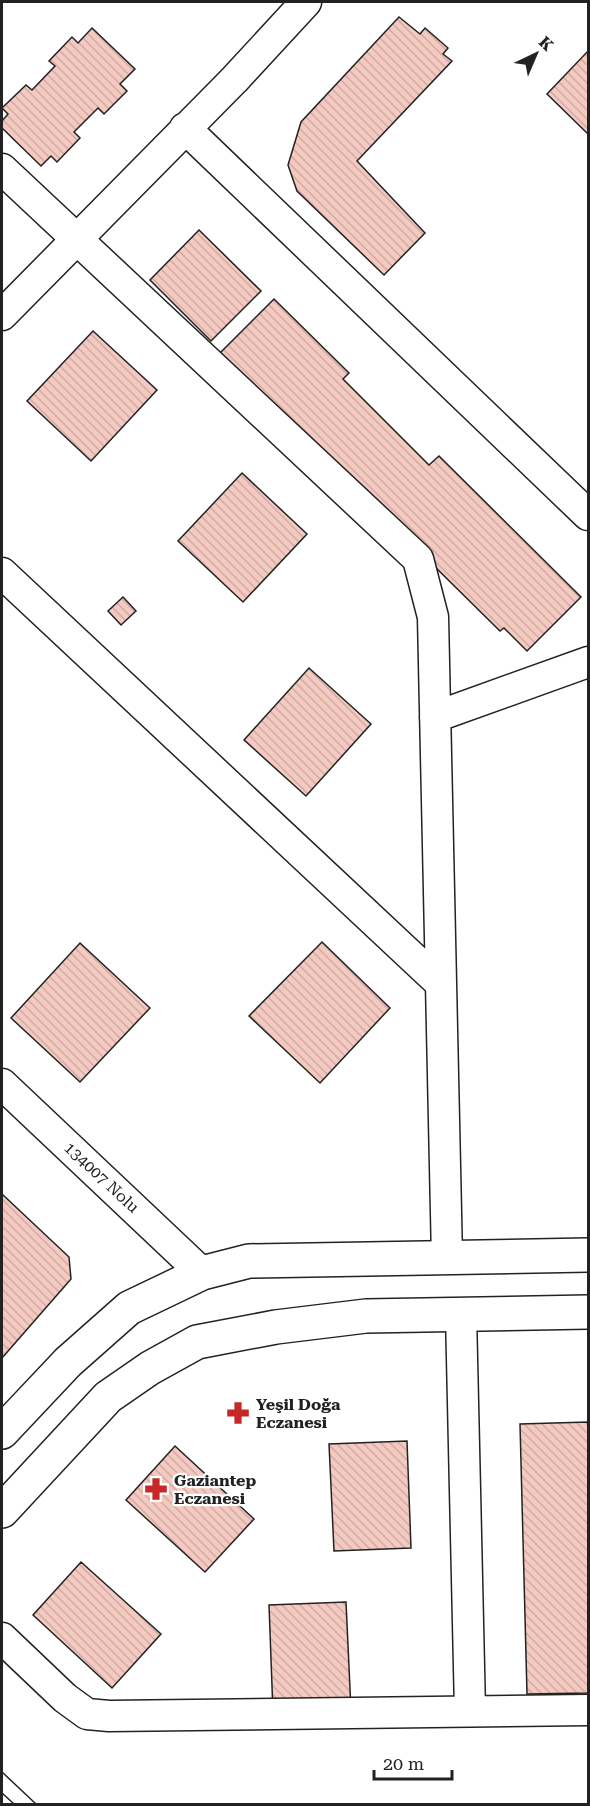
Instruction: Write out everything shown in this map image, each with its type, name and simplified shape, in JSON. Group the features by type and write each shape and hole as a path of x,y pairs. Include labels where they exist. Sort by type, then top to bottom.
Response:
{"main road":[{"path":"2,1432 68,1362 129,1308 201,1273 249,1261 588,1255"},
{"path":"2,1511 108,1397 150,1368 197,1342 276,1327 366,1316 588,1312"}],"street":[{"path":"2,315 306,2"},
{"path":"185,128 588,515"},
{"path":"2,168 418,559 433,617 447,1258"},
{"path":"2,573 441,984"},
{"path":"435,717 588,662"},
{"name":"134007 Nolu","path":"2,1084 201,1273"},
{"path":"461,1314 470,1711"},
{"path":"2,1638 65,1698 87,1714 109,1716 588,1710"}],"building":[{"path":"399,17 420,34 425,28 448,48 443,54 452,61 357,161 425,233 384,275 297,191 288,165 301,122"},
{"path":"92,28 135,69 120,84 127,91 104,114 98,108 74,132 80,138 57,162 51,156 41,166 2,128 2,121 8,114 2,108 26,85 32,90 55,66 49,61 72,37 78,43"},
{"path":"588,51 588,134 547,94"},
{"path":"199,230 261,291 211,341 150,280"},
{"path":"274,299 349,373 343,379 429,465 439,456 581,597 527,651 504,628 500,631 219,354"},
{"path":"93,331 157,390 91,461 27,401"},
{"path":"242,473 307,534 243,602 178,541"},
{"path":"123,597 136,611 121,625 108,611"},
{"path":"309,668 371,724 306,796 244,740"},
{"path":"322,942 390,1008 320,1083 249,1016"},
{"path":"80,943 150,1008 80,1082 11,1018"},
{"path":"2,1194 69,1257 71,1279 2,1358"},
{"path":"588,1422 588,1693 527,1694 520,1424"},
{"path":"407,1441 411,1548 334,1551 329,1444"},
{"path":"175,1446 254,1519 205,1572 126,1500"},
{"path":"81,1562 161,1634 112,1688 33,1615"},
{"path":"346,1602 351,1710 273,1713 269,1605"}],"tram line":[{"path":"2,1772 36,1804"},
{"path":"2,1793 14,1804"}],"place":[{"name":"Yeşil Doğa Eczanesi","path":"238,1413"},
{"name":"Gaziantep Eczanesi","path":"156,1489"}]}
